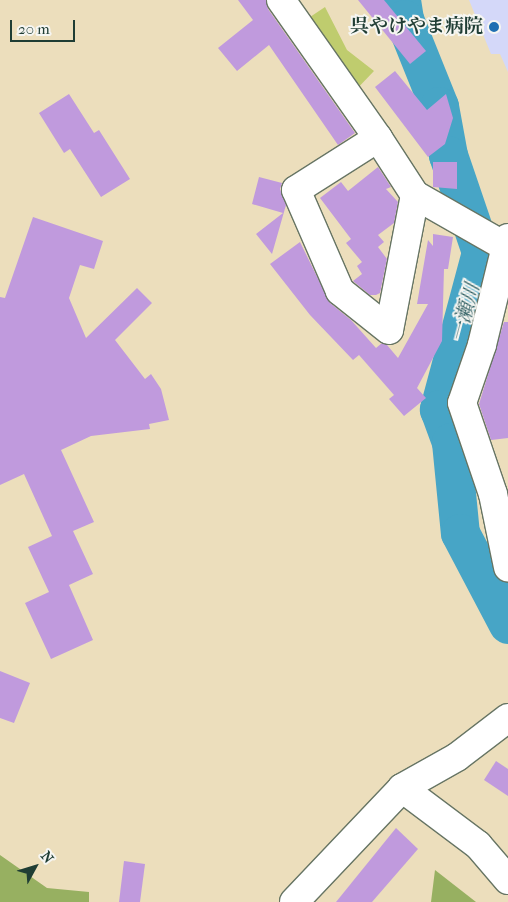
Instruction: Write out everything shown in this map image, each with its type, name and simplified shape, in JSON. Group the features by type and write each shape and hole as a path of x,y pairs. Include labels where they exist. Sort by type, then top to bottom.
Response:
{"street":[{"path":"281,0 378,138 415,195 507,242 482,345 462,403 502,515 508,567"},
{"path":"378,138 296,190 340,291 389,330 415,195"},
{"path":"294,902 402,788 458,757 508,718"},
{"path":"402,788 478,845 508,880"}],"shaded area":[{"name":"呉やけやま病院","path":"469,0 508,0 508,72 500,54 491,54"}],"green space":[{"path":"325,7 347,50 374,71 352,94 304,21"},
{"path":"0,855 47,888 89,892 89,902 0,902"},
{"path":"435,870 476,902 431,902"}],"building":[{"path":"238,0 266,0 268,9 355,133 338,145 269,45 237,71 218,48 253,20"},
{"path":"358,0 384,0 426,51 410,64"},
{"path":"395,71 427,110 446,94 453,118 445,144 428,157 375,87"},
{"path":"69,94 94,133 99,130 130,179 101,197 70,149 64,153 39,113"},
{"path":"433,162 457,162 457,189 433,187"},
{"path":"378,167 391,187 386,189 398,202 394,223 378,235 384,242 378,247 387,259 380,293 370,295 353,281 362,274 357,266 362,262 346,243 351,239 320,198 341,182 348,191"},
{"path":"259,177 282,183 280,189 286,205 272,254 256,234 283,213 252,204"},
{"path":"33,217 103,241 94,269 80,265 69,298 86,338 137,288 152,303 115,340 145,379 151,374 161,389 169,420 149,424 150,429 91,436 61,450 94,522 73,531 93,574 69,585 93,640 51,659 25,603 49,592 28,547 52,536 24,474 0,485 0,297 5,298"},
{"path":"433,234 453,237 448,269 444,269 442,341 417,388 426,398 404,416 389,399 394,395 359,355 353,360 310,315 270,264 300,242 330,303 351,320 376,348 382,343 387,345 398,358 428,304 417,304 428,240 433,246"},
{"path":"504,322 508,322 508,438 491,440 479,404"},
{"path":"0,671 30,683 14,723 0,718"},
{"path":"496,761 508,769 508,796 484,780"},
{"path":"396,828 418,849 372,902 336,902"},
{"path":"124,861 145,864 140,902 119,902"}],"waterway":[{"name":"一瀬川","path":"401,0 404,19 439,106 448,155 481,252 439,409 451,442 460,533 508,624"}],"place":[{"name":"呉やけやま病院","path":"494,27"}]}
